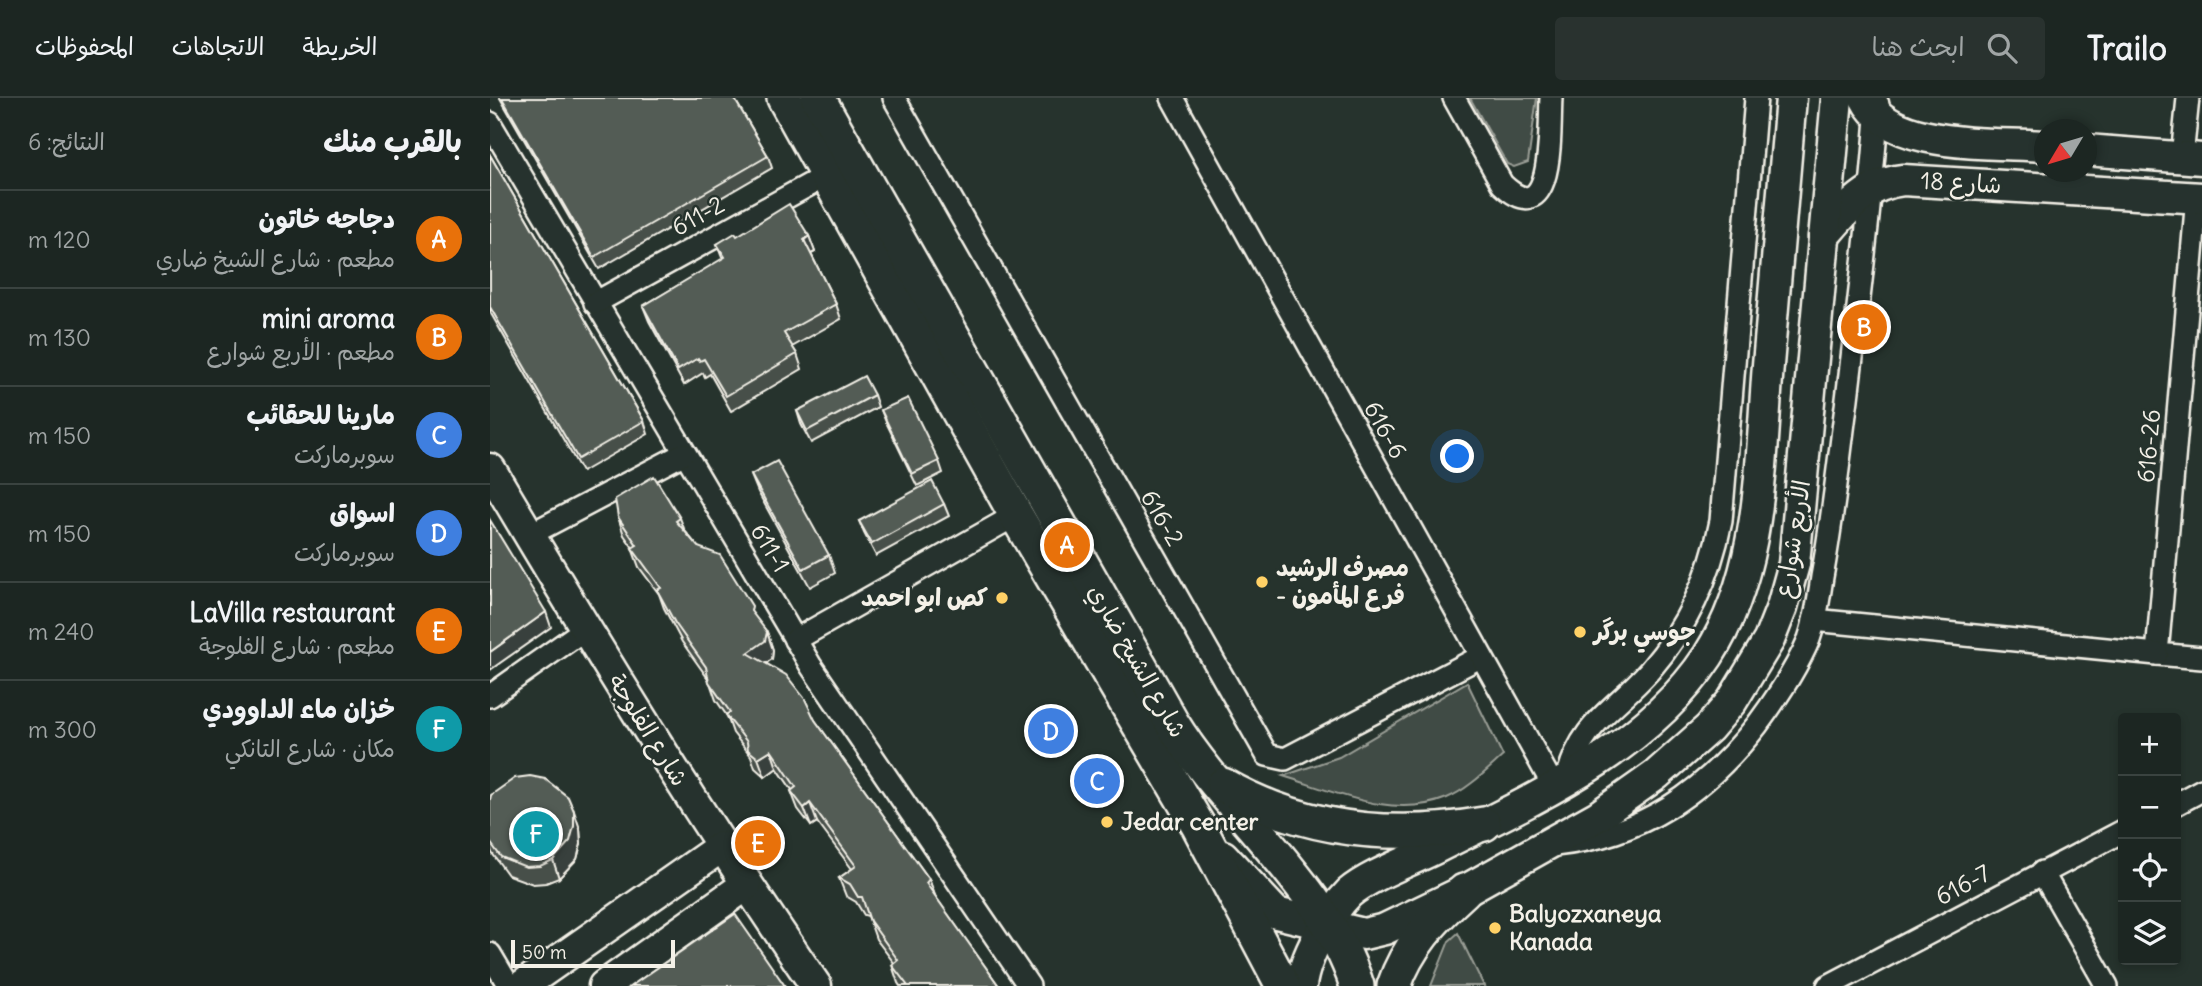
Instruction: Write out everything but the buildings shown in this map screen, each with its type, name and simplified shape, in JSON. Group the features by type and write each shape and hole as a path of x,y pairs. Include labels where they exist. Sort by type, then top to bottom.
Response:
{"main road":[{"name":"شارع الشيخ ضاري","path":"784,98 1016,515 1199,827 1283,986"},
{"name":"الأربع شوارع","path":"1301,986 1306,962 1341,903 1358,887 1561,783 1660,713 1708,656 1740,589 1755,516 1791,98"},
{"name":"الأربع شوارع","path":"1199,827 1259,898 1276,913 1369,934 1464,891 1598,816 1684,753 1732,701 1769,640 1794,564 1837,98"},
{"name":"شارع الشيخ ضاري","path":"826,103 1044,502 1172,723 1208,776 1297,881 1328,925 1357,986"},
{"name":"شارع 18","path":"1873,104 1912,135 2034,145"},
{"path":"2097,151 2192,158"},
{"name":"شارع 18","path":"1824,236 1847,209 1873,187 1903,180 2199,197"},
{"name":"شارع الفلوجة","path":"490,469 585,629 721,847 816,986"},
{"path":"1208,776 1271,809 1340,828 1413,833 1484,824"},
{"path":"522,986 721,847"},
{"path":"604,986 746,885"},
{"path":"1394,986 1415,943 1437,915 1464,891"}],"street":[{"name":"616-2","path":"894,98 1267,755 1285,759 1480,657"},
{"name":"616-6","path":"1171,98 1480,657 1561,783"},
{"path":"1454,98 1502,184 1513,195 1527,197 1539,191 1547,179 1551,98"},
{"path":"1561,783 1576,749 1589,729 1639,681 1670,646 1703,587 1714,554 1721,521 1756,98"},
{"path":"2188,98 2192,158"},
{"path":"1548,846 1597,839 1643,823 1688,797 1709,780 1770,707 1791,675 1814,620 1828,544 1873,187 1873,104"},
{"name":"611-1","path":"490,123 795,640 1029,986"},
{"name":"611-2","path":"595,303 827,175"},
{"name":"616-26","path":"2157,654 2199,197"},
{"path":"529,535 683,454"},
{"path":"795,640 1016,515"},
{"path":"1814,620 2202,658"},
{"path":"490,696 585,629"},
{"path":"2181,801 2202,790"},
{"name":"616-7","path":"1828,986 2118,834"},
{"path":"2042,872 2107,986"},
{"path":"490,954 509,986"}],"shaded area":[{"path":"1470,98 1537,98 1528,162 1514,167 1507,164"},
{"path":"1467,682 1503,756 1477,779 1447,798 1427,804 1385,805 1344,796 1283,776 1339,757"},
{"path":"1458,933 1484,986 1431,986 1449,941"}],"place":[{"name":"mini aroma","path":"1864,327"},
{"name":"دجاجه خاتون","path":"1067,545"},
{"name":"مصرف الرشيد - فرع المأمون","path":"1262,582"},
{"name":"كص ابو احمد","path":"1002,598"},
{"name":"جوسي برگر","path":"1580,632"},
{"name":"اسواق","path":"1051,731"},
{"name":"مارينا للحقائب","path":"1097,781"},
{"name":"Jedar center","path":"1107,822"},
{"name":"خزان ماء الداوودي","path":"536,834"},
{"name":"LaVilla restaurant","path":"758,843"},
{"name":"Balyozxaneya Kanada","path":"1495,928"}]}
